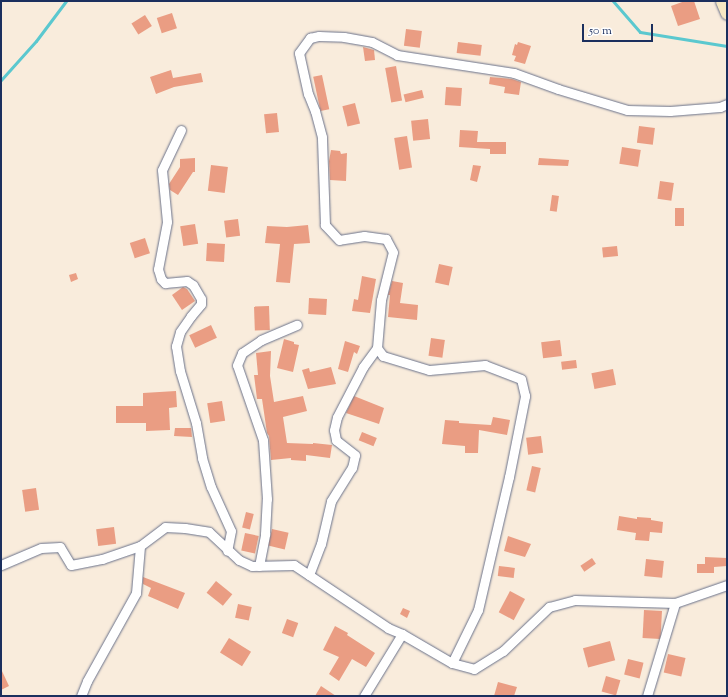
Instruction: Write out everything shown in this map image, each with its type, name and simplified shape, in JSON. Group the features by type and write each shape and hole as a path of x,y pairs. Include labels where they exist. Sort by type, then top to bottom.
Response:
{"main road":[{"path":"722,1 727,13"}],"street":[{"path":"309,575 321,544 331,501 352,468 354,455 336,440 334,430 337,417 363,367 377,348 381,300 389,273 393,252 386,239 364,236 339,240 325,225 322,137 308,94 299,53 310,38 319,36 344,37 372,42 397,55 514,73 558,89 627,110 670,111 720,107 727,104"},
{"path":"181,130 162,170 167,222 158,268 161,279 165,283 187,281 193,285 201,299 201,304 180,332 176,346 180,371 196,423 202,458 210,487 231,531 227,551"},
{"path":"259,566 265,534 267,499 264,447 237,365 242,353 261,340 297,325"},
{"path":"377,348 383,356 429,370 485,365 521,379 525,396 509,477 478,610 452,663"},
{"path":"1,566 41,548 60,547 71,565 102,559 140,546 165,527 185,528 208,532 227,551 239,560 252,566 294,564 388,628 402,634 452,663 474,669 503,651 549,607 575,600 675,603 727,585"},
{"path":"81,696 87,682 136,593 140,546"},
{"path":"647,696 675,603"},
{"path":"364,696 402,634"}],"building":[{"path":"685,1 694,1 700,19 678,26 671,6"},
{"path":"172,13 177,28 162,33 157,18"},
{"path":"145,15 152,26 138,35 131,23"},
{"path":"406,29 422,31 420,48 404,46"},
{"path":"458,42 482,45 480,56 457,53"},
{"path":"518,42 531,46 525,64 514,61 516,56 512,55 515,44 517,45"},
{"path":"363,47 374,50 375,60 365,61"},
{"path":"396,66 402,100 391,102 385,68"},
{"path":"171,70 173,78 201,73 203,82 174,87 156,94 150,77"},
{"path":"322,75 329,109 320,111 313,77"},
{"path":"490,77 512,79 521,82 519,95 504,93 505,87 489,84"},
{"path":"446,87 462,88 461,106 445,105"},
{"path":"422,90 424,98 405,102 404,95"},
{"path":"355,103 360,123 347,127 342,106"},
{"path":"277,113 279,132 266,133 264,114"},
{"path":"428,119 430,139 413,141 411,121"},
{"path":"639,126 655,128 653,145 637,143"},
{"path":"460,130 478,131 477,142 506,142 506,154 490,154 490,149 459,147"},
{"path":"407,136 412,168 399,170 394,138"},
{"path":"622,147 641,150 638,167 619,164"},
{"path":"331,150 340,151 341,154 347,153 346,181 330,180 329,161"},
{"path":"195,158 195,172 193,172 178,195 170,190 169,184 180,167 180,159"},
{"path":"539,158 569,160 568,166 538,165"},
{"path":"211,165 228,167 225,193 208,191"},
{"path":"473,165 481,166 477,182 470,180"},
{"path":"660,181 674,183 671,201 657,199"},
{"path":"552,195 559,196 557,212 550,211"},
{"path":"675,208 684,208 684,226 675,226"},
{"path":"238,219 240,236 226,238 224,221"},
{"path":"195,224 198,244 183,246 180,226"},
{"path":"308,225 310,243 294,244 290,283 276,282 280,244 265,243 267,226 287,227"},
{"path":"145,238 150,253 135,258 130,243"},
{"path":"207,243 225,244 224,262 206,261"},
{"path":"617,246 618,256 603,258 602,248"},
{"path":"439,264 453,267 449,285 435,283"},
{"path":"76,273 78,279 71,282 69,275"},
{"path":"362,276 376,279 370,313 352,311 354,299 358,300"},
{"path":"392,281 403,283 400,303 418,305 417,320 388,317 390,295 388,295"},
{"path":"183,287 187,289 195,301 182,310 172,295"},
{"path":"309,298 327,299 326,315 308,314"},
{"path":"269,306 270,330 255,331 254,307"},
{"path":"211,325 217,338 195,348 189,335"},
{"path":"431,338 445,340 442,358 428,356"},
{"path":"284,339 299,345 293,372 277,368"},
{"path":"560,340 562,356 543,358 541,342"},
{"path":"345,341 360,346 357,354 354,352 348,372 338,369"},
{"path":"271,351 270,376 274,402 303,396 307,411 283,417 287,443 332,445 330,458 306,455 306,461 291,460 291,458 271,460 269,436 267,433 262,399 257,399 254,375 258,375 256,353"},
{"path":"576,360 577,368 562,370 561,362"},
{"path":"331,367 336,384 308,389 302,370 309,368 310,372"},
{"path":"613,369 616,385 594,389 591,373"},
{"path":"176,391 177,407 169,408 170,430 146,431 146,423 116,423 116,406 143,406 143,393"},
{"path":"354,396 384,408 379,424 346,413"},
{"path":"222,401 225,421 210,423 207,403"},
{"path":"493,417 510,420 507,435 479,430 478,453 465,453 465,446 442,444 445,420 459,421 459,423 491,425"},
{"path":"175,428 191,428 192,437 174,436"},
{"path":"362,432 377,438 373,446 359,440"},
{"path":"541,436 543,453 528,455 526,438"},
{"path":"532,466 541,468 535,492 526,490"},
{"path":"36,488 39,510 25,512 22,490"},
{"path":"246,512 254,514 250,529 242,528"},
{"path":"619,516 637,519 637,517 651,518 651,520 663,522 662,533 650,532 649,541 635,540 636,533 617,530"},
{"path":"114,527 116,544 98,546 96,529"},
{"path":"272,529 289,533 285,549 268,546"},
{"path":"245,533 259,536 255,554 241,551"},
{"path":"508,536 531,544 525,557 504,551"},
{"path":"705,557 727,558 727,566 714,567 714,573 697,573 697,564 705,564"},
{"path":"592,558 596,564 584,572 580,566"},
{"path":"646,559 664,561 662,578 644,576"},
{"path":"499,566 515,568 514,578 498,576"},
{"path":"143,577 185,593 178,609 148,596 151,588 143,584"},
{"path":"216,581 232,594 223,606 207,593"},
{"path":"510,591 525,599 514,620 499,612"},
{"path":"238,604 252,607 249,621 235,618"},
{"path":"403,608 410,611 407,618 400,614"},
{"path":"644,610 662,611 661,639 643,638"},
{"path":"287,619 298,623 293,637 282,633"},
{"path":"335,626 348,633 347,635 375,653 366,667 352,659 339,681 329,674 339,657 323,650"},
{"path":"229,638 251,652 242,666 220,652"},
{"path":"610,641 615,660 588,668 583,648"},
{"path":"668,654 686,658 681,677 664,673"},
{"path":"628,659 644,663 640,678 624,675"},
{"path":"1,669 9,686 1,690"},
{"path":"606,676 620,680 616,696 602,691"},
{"path":"498,682 517,687 514,696 494,696"},
{"path":"321,686 336,696 315,696"}],"waterway":[{"path":"1,80 36,41 66,1"},
{"path":"613,1 640,32 727,46"}]}
